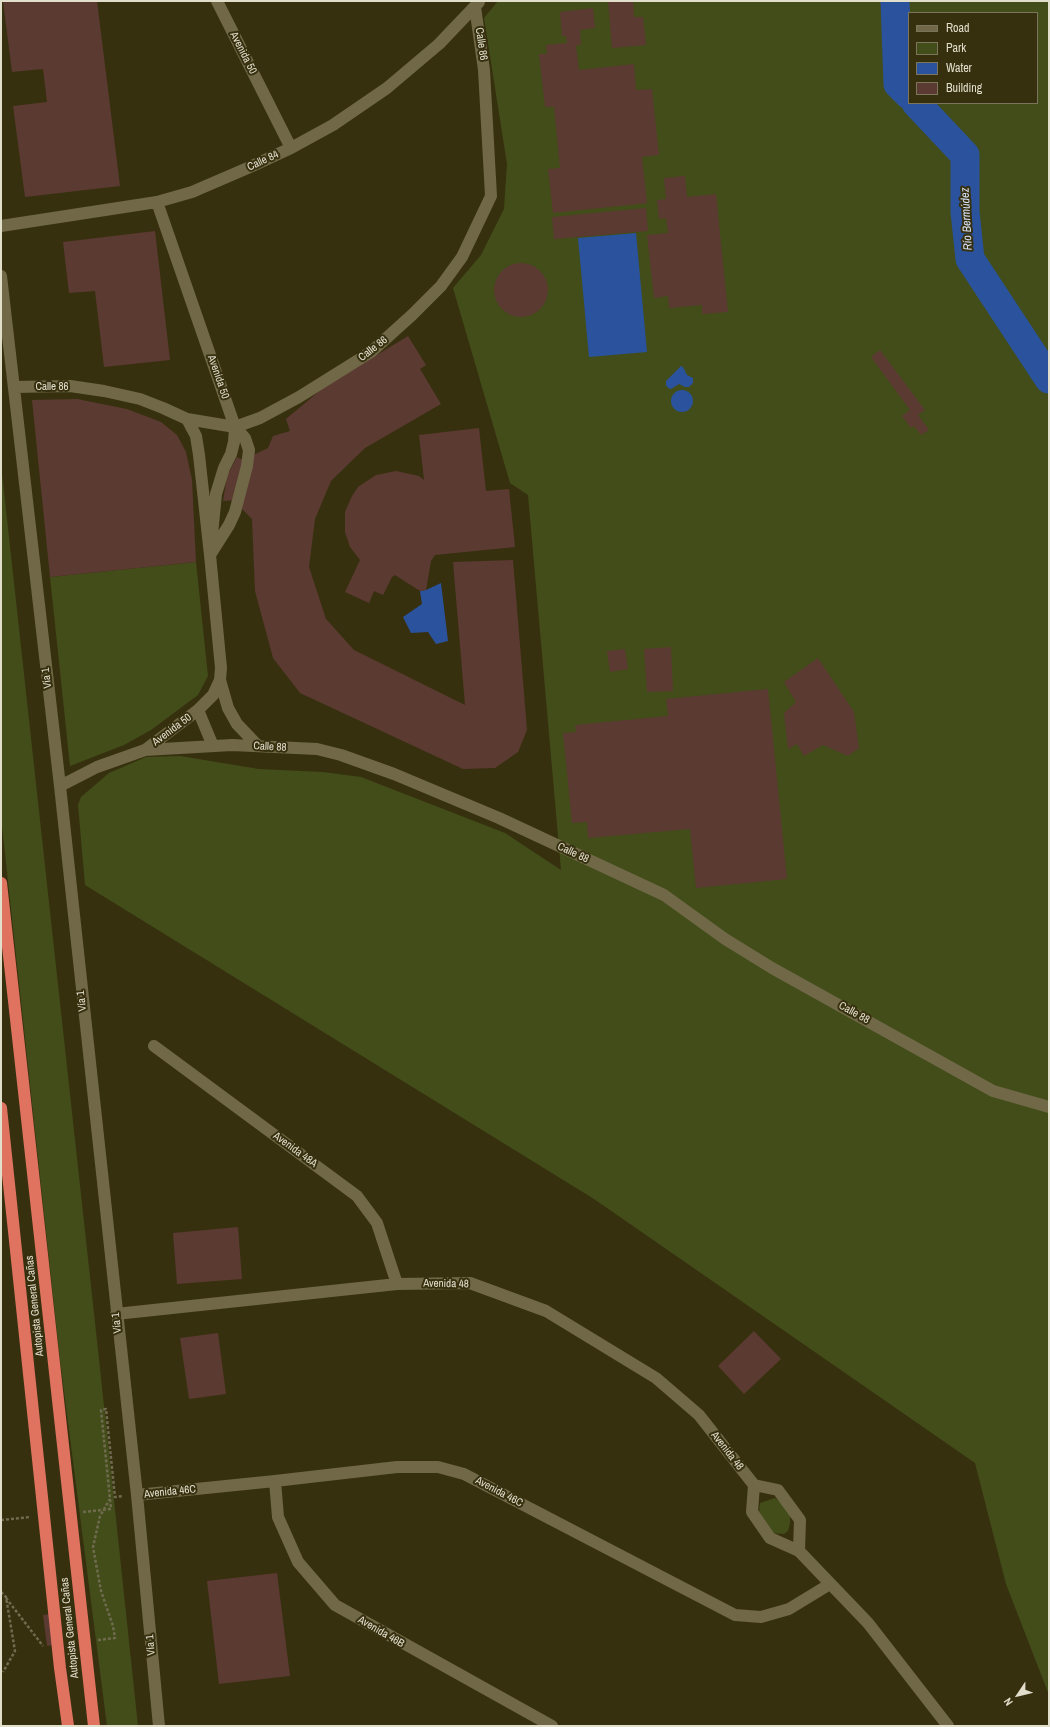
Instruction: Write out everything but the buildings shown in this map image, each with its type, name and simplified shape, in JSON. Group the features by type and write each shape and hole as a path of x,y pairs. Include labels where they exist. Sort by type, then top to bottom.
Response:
{"highway":[{"name":"Autopista General Cañas","path":"1,883 94,1726"},
{"name":"Autopista General Cañas","path":"1,1108 60,1668 68,1726"}],"street":[{"name":"Avenida 50","path":"217,1 291,148"},
{"name":"Calle 84","path":"1,226 157,202 192,192 291,148 333,125 387,88 439,44 478,4"},
{"name":"Calle 86","path":"14,387 70,386 104,391 140,399 187,419 235,427 260,418 300,397 371,352 441,286 462,257 490,196 484,70 478,4"},
{"name":"Avenida 50","path":"157,202 235,427 234,442 231,454 216,494 210,555"},
{"name":"Vía 1","path":"1,276 60,786 116,1314 137,1495 159,1726"},
{"name":"Avenida 50","path":"187,419 196,436 200,454 221,668 220,680 228,708 237,724 258,746"},
{"path":"210,555 229,525 235,512 247,466 249,450 244,438 235,427"},
{"name":"Avenida 50","path":"145,750 198,710 212,695 220,680"},
{"name":"Avenida 50","path":"198,710 213,746"},
{"name":"Calle 88","path":"60,786 96,767 145,750 213,746 258,746 317,750 341,755 394,774 499,818 664,895 725,939 772,968 993,1092 1049,1107"},
{"name":"Avenida 48A","path":"154,1046 357,1196 377,1223 397,1284"},
{"name":"Avenida 48","path":"116,1314 397,1284 470,1283 546,1311 656,1378 699,1415 754,1485"},
{"name":"Avenida 46C","path":"137,1495 396,1467 438,1467 464,1474 735,1615 761,1616 789,1609 830,1584"},
{"name":"Avenida 46B","path":"275,1481 278,1517 298,1562 335,1605 552,1726"},
{"path":"799,1551 800,1520 778,1490 754,1485 752,1512 770,1538 799,1551 868,1623 948,1726"}],"path":[{"path":"111,1508 101,1410 106,1409 115,1497 137,1495"},
{"path":"85,1641 115,1638 113,1626 101,1591 93,1547 100,1516 110,1498"},
{"path":"1,1592 44,1647"},
{"path":"3,1672 15,1651 6,1598"}],"green space":[{"path":"498,1 1049,1 1049,1695 1006,1584 975,1463 594,1199 85,885 78,805 81,797 109,773 146,757 180,756 259,769 323,772 361,777 505,833 561,870 528,495 510,483 453,288 481,255 504,209 507,164 484,18"},
{"path":"1,464 138,1726 107,1726 60,1360 1,817"},
{"path":"196,562 208,676 198,695 151,730 124,745 70,766 50,577"},
{"path":"775,1498 780,1502 790,1516 788,1531 784,1534 771,1533 759,1512 760,1503"}],"water":[{"path":"636,233 647,352 589,357 578,238"},
{"path":"681,366 687,375 693,378 693,383 689,387 679,384 671,389 668,388 666,381"},
{"path":"682,390 690,393 693,401 690,409 682,412 674,409 671,401 674,393"},
{"path":"441,583 448,641 436,644 428,632 411,633 403,617 422,604 420,591 426,590"}],"waterway":[{"name":"Río Bermúdez","path":"895,1 898,84 908,94"},
{"name":"Río Bermúdez","path":"917,104 965,155 965,212 970,259 1049,379"}]}
